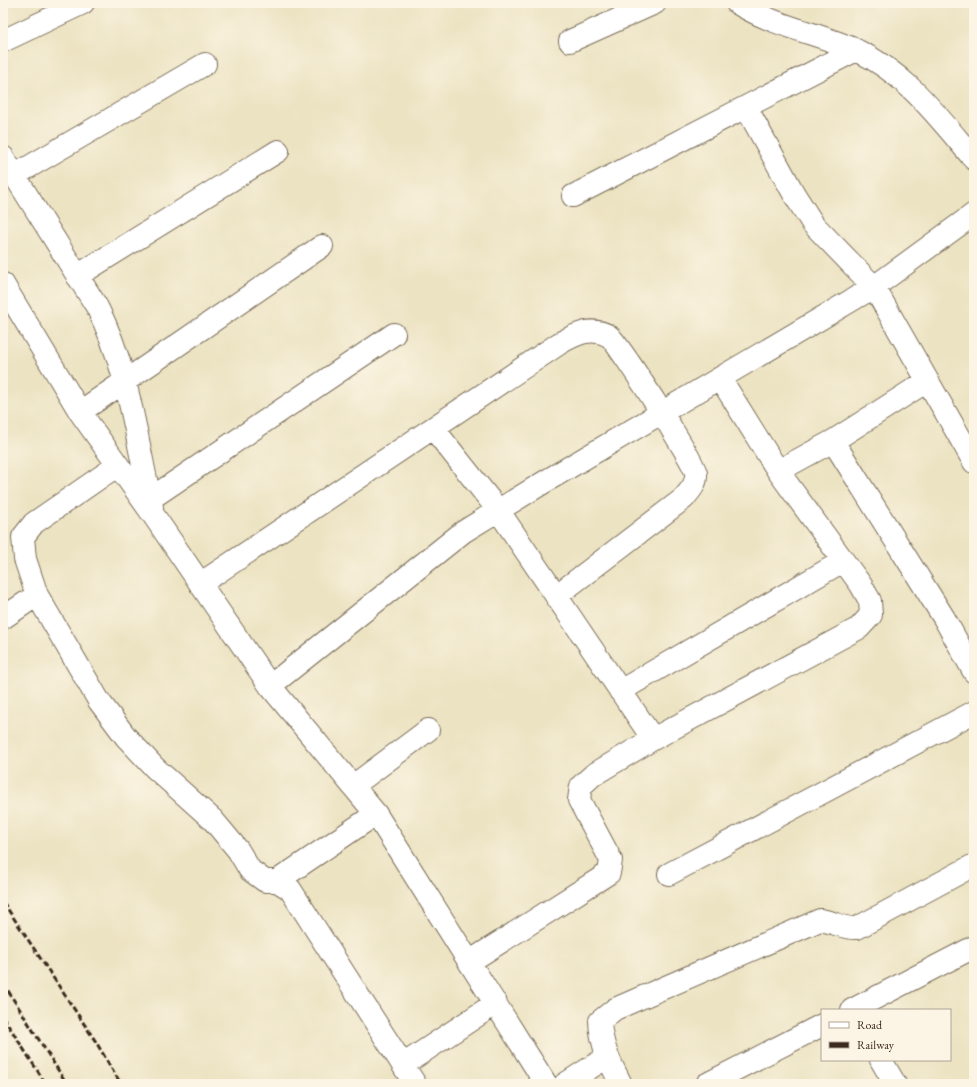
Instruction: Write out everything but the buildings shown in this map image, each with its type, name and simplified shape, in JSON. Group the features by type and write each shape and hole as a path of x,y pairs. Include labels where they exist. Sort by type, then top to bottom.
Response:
{"street":[{"path":"3,42 83,3"},
{"path":"570,41 655,3"},
{"path":"738,3 754,13 856,50 884,67 910,86 974,159"},
{"path":"573,196 856,50"},
{"path":"15,176 206,64"},
{"path":"746,107 794,194 813,224 874,288 974,462"},
{"path":"77,276 278,151"},
{"path":"3,157 97,307 109,330 120,361 152,507"},
{"path":"270,686 463,532 661,413 874,288 974,214"},
{"path":"80,412 124,380 322,246"},
{"path":"3,284 80,412 118,465 152,507 200,584 270,686 376,814 546,1084"},
{"path":"200,584 560,342 576,334 595,330 610,337 661,413 696,471 695,485 683,499 556,596"},
{"path":"152,507 394,334"},
{"path":"469,962 609,873 611,860 579,800 581,786 593,775 653,739 859,628 871,615 870,601 843,560 778,471 720,378"},
{"path":"778,471 833,441 927,381"},
{"path":"433,428 498,510 653,739"},
{"path":"833,441 944,618 974,672"},
{"path":"118,465 34,523 23,537 25,559 38,595 99,701 126,737 155,768 213,820 238,850 250,870 265,881 278,881 290,889 415,1084"},
{"path":"620,691 843,560"},
{"path":"3,618 38,595"},
{"path":"669,874 974,712"},
{"path":"353,786 428,730"},
{"path":"278,881 376,814"},
{"path":"621,1084 607,1056 601,1036 600,1021 615,1009 820,920 834,922 846,929 857,928 974,865"},
{"path":"854,1009 974,947"},
{"path":"403,1065 496,1003"},
{"path":"715,1083 821,1027"},
{"path":"565,1084 607,1056"},
{"path":"882,1061 895,1084"}],"railway":[{"path":"3,902 96,1042 121,1084"},
{"path":"3,983 67,1084"},
{"path":"3,1017 46,1084"}]}
